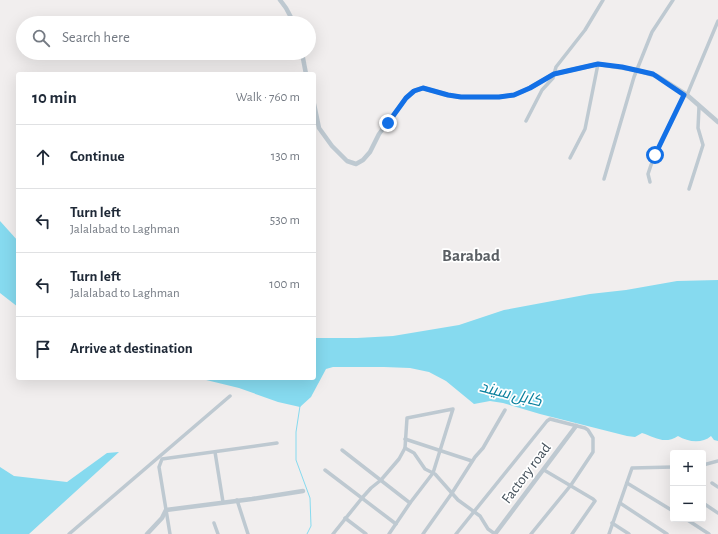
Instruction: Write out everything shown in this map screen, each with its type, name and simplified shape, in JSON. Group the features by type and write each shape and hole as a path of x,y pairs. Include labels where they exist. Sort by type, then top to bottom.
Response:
{"street":[{"path":"280,0 290,16"},
{"path":"526,121 542,90 553,78 556,66 585,30 603,0"},
{"path":"604,179 637,70 652,32 673,0"},
{"path":"650,182 648,174 664,134 685,95 718,22"},
{"path":"303,60 306,72"},
{"path":"570,158 585,129 598,64"},
{"path":"316,114 319,128 332,146 347,162 356,164 363,160 370,152 379,134 406,98 414,91 423,88 461,97 499,97 514,95 530,88 554,74 598,64 637,70 657,76 685,95 718,122"},
{"path":"689,189 703,145 698,128 699,107"},
{"path":"69,534 230,396"},
{"path":"333,534 362,498 381,480 399,459 405,448 407,418 453,409 433,473 389,534"},
{"path":"423,534 452,493 472,461 483,448 505,410"},
{"path":"456,534 547,421 550,419 576,426 582,426 588,430 593,438 594,449 571,485 531,534"},
{"name":"Factory road","path":"495,534 576,426"},
{"path":"406,439 472,461"},
{"path":"170,534 159,467 162,459 277,443"},
{"path":"405,448 412,451 426,469 439,478 463,505 480,516 488,529 495,534"},
{"path":"342,450 410,503"},
{"path":"215,452 223,502"},
{"path":"706,464 717,462"},
{"path":"609,534 632,468 670,467"},
{"path":"325,470 396,524"},
{"path":"544,470 571,485 595,501 572,534"},
{"path":"627,483 670,509"},
{"path":"712,483 718,487"},
{"path":"166,510 303,490"},
{"path":"237,500 248,534"},
{"path":"620,503 667,534"},
{"path":"706,505 718,513"},
{"path":"147,534 162,518 166,510"},
{"path":"345,518 366,534"},
{"path":"691,522 709,534"},
{"path":"214,523 218,534"},
{"path":"612,523 628,534"}],"water":[{"path":"0,221 16,239 16,305 0,293"},
{"name":"کابل سيند","path":"718,280 718,441 714,440 711,436 707,439 695,441 686,440 678,436 673,439 664,440 642,433 635,437 627,436 503,403 490,401 474,404 446,381 429,372 410,368 333,367 326,369 311,397 300,407 278,402 239,388 206,380 316,380 316,338 393,336 459,325 504,310 590,294 626,290 677,281"},
{"path":"119,452 29,534 0,534 0,467 14,476 67,482 107,453"}],"waterway":[{"path":"300,406 296,432 296,460 310,498 311,526 307,534"}],"district":[{"name":"Barabad","path":"471,255"}],"route":[{"path":"388,123 406,98 414,91 423,88 448,95 470,98 514,95 530,88 554,74 598,64 622,67 653,74 684,95 655,155"}]}
